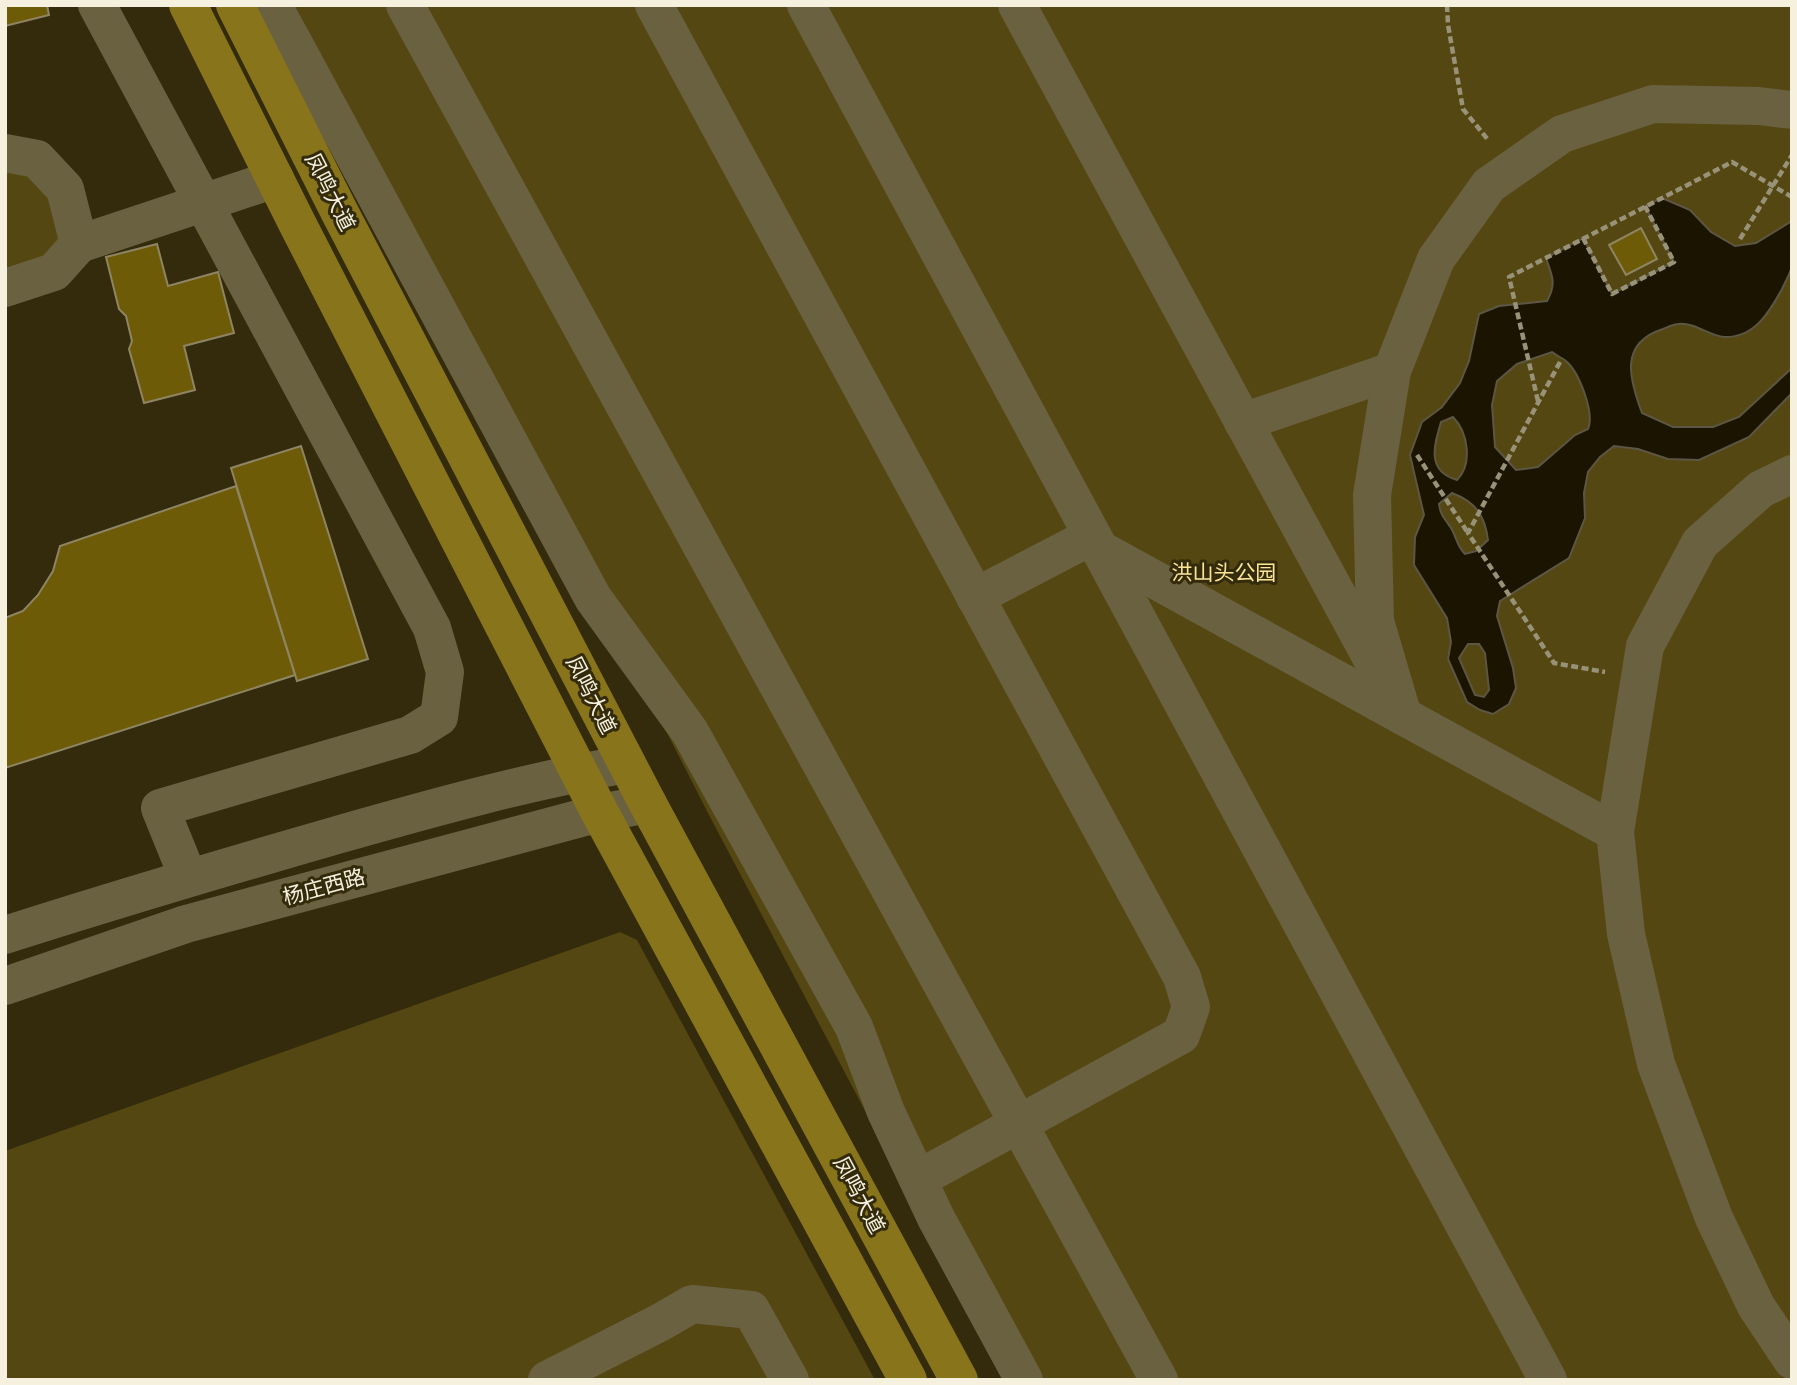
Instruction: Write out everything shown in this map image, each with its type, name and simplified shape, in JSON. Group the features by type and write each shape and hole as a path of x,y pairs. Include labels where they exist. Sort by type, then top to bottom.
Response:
{"main road":[{"name":"凤鸣大道","path":"188,5 600,813 908,1380"},
{"name":"凤鸣大道","path":"235,5 346,225 648,804 959,1380"}],"street":[{"path":"97,5 432,628 445,672 439,718 410,735 160,807 188,877"},
{"path":"273,5 593,598 690,732 854,1027 886,1112 936,1218 1024,1380"},
{"path":"405,5 1159,1380"},
{"path":"654,5 1182,977 1191,1007 1181,1035 918,1179"},
{"path":"806,5 1548,1380"},
{"path":"1017,5 1403,716"},
{"path":"1403,716 1375,621 1372,495 1392,370 1436,259 1489,185 1562,134 1653,104 1759,106 1792,110"},
{"path":"5,153 37,159 65,189 79,244"},
{"path":"5,288 54,272 79,244 275,179"},
{"path":"1243,422 1392,370"},
{"path":"1792,474 1761,489 1700,543 1645,646 1615,832 1626,934 1656,1064 1714,1218 1756,1306 1792,1360"},
{"path":"975,597 1096,542"},
{"path":"1096,542 1403,716 1615,832"},
{"path":"5,935 188,877 399,817 579,772 627,764"},
{"name":"杨庄西路","path":"5,986 186,924 600,813 648,804"},
{"path":"547,1380 692,1304 751,1310 790,1380"}],"path":[{"path":"1447,5 1463,109 1510,170"},
{"path":"1740,239 1792,155"},
{"path":"1538,401 1508,277 1732,162 1792,197"},
{"path":"1583,238 1612,294 1674,262 1645,206"},
{"path":"1468,533 1560,362"},
{"path":"1416,453 1554,663 1640,679"}],"green space":[{"name":"洪山头公园","path":"295,5 1792,5 1792,1380 1007,1380 709,815"},
{"path":"5,153 37,159 79,244 5,288"},
{"path":"620,932 637,940 875,1380 5,1380 5,1151"}],"shaded area":[{"path":"1662,198 1690,210 1711,232 1735,246 1756,243 1792,221 1793,252 1791,269 1782,289 1766,315 1752,329 1724,337 1690,325 1676,324 1649,335 1639,343 1631,363 1631,375 1642,413 1673,427 1713,427 1739,417 1792,368 1792,393 1749,437 1699,460 1668,459 1638,449 1614,446 1600,457 1588,472 1584,493 1585,518 1569,558 1500,601 1497,616 1513,668 1516,688 1509,704 1493,714 1480,710 1467,702 1448,659 1451,642 1447,618 1414,565 1415,537 1424,515 1410,455 1422,422 1442,407 1460,383 1469,361 1479,314 1499,306 1547,301 1553,284 1546,258 1583,238 1612,294 1674,262 1645,206","holes":["1552,352 1566,361 1576,374 1588,403 1590,422 1588,429 1575,435 1538,467 1516,470 1495,447 1492,405 1497,381 1517,364","1453,417 1465,439 1467,457 1457,480 1440,471 1436,464 1436,440 1441,422","1452,493 1473,505 1482,517 1488,540 1476,551 1465,554 1441,514 1439,504","1468,644 1479,644 1485,653 1489,690 1484,697 1475,695 1459,658"]}],"building":[{"path":"5,5 47,5 49,15 5,26"},
{"path":"1641,228 1657,259 1626,275 1609,245"},
{"path":"157,244 168,286 218,272 234,333 184,346 195,390 144,403 129,349 132,341 126,316 119,309 106,257"},
{"path":"301,446 368,659 297,681 231,468"},
{"path":"236,486 295,675 5,768 5,618 23,611 38,595 53,571 60,546"}]}
